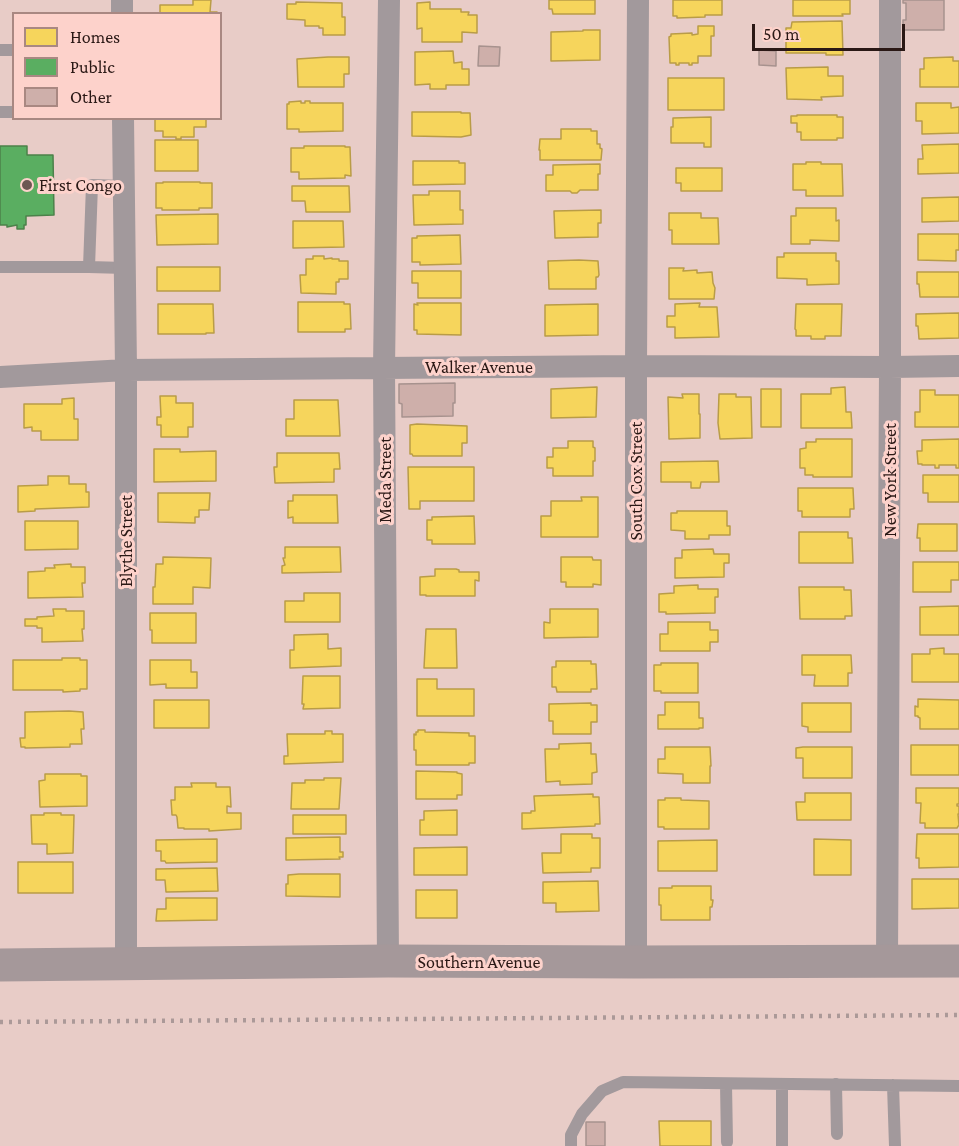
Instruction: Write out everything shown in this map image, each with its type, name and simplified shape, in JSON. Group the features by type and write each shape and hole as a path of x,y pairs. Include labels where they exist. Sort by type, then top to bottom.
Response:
{"main road":[{"name":"Southern Avenue","path":"0,965 388,961 636,963 959,961"}],"street":[{"name":"Meda Street","path":"388,961 384,368 389,0"},
{"name":"South Cox Street","path":"636,963 638,0"},
{"name":"New York Street","path":"887,960 890,0"},
{"name":"Blythe Street","path":"123,120 126,370 126,963"},
{"name":"Walker Avenue","path":"0,377 126,370 959,366"}],"lane":[{"path":"88,267 92,184 124,186"},
{"path":"0,267 125,268"},
{"path":"571,1146 571,1135 582,1114 602,1091 623,1082 959,1086"},
{"path":"726,1084 727,1142"},
{"path":"782,1084 782,1146"},
{"path":"836,1084 837,1134"},
{"path":"893,1085 895,1146"}],"building: Homes":[{"path":"193,0 211,0 210,12 160,12 160,5 193,5"},
{"path":"549,0 595,0 595,14 553,14 552,9 549,9"},
{"path":"673,0 722,0 722,15 677,18 673,16"},
{"path":"793,0 850,0 850,14 793,16"},
{"path":"296,2 342,3 345,35 323,35 323,28 319,26 305,26 305,20 287,19 287,4 296,4"},
{"path":"430,2 430,9 461,9 461,12 469,12 468,15 477,15 477,33 462,32 462,42 422,42 422,28 417,29 417,3"},
{"path":"842,21 843,55 786,53 786,28 791,28 792,22"},
{"path":"698,26 714,26 714,36 711,36 711,56 698,56 698,63 692,63 692,65 670,63 669,37 671,34 698,34"},
{"path":"600,30 600,60 551,61 551,32"},
{"path":"453,51 454,63 462,62 462,69 469,69 469,85 446,85 446,89 430,89 430,84 415,85 415,52"},
{"path":"349,57 349,74 344,74 344,87 298,87 297,59"},
{"path":"953,57 953,61 959,61 959,87 920,87 920,69 924,69 924,58"},
{"path":"828,67 828,76 843,76 843,96 821,97 822,100 787,99 786,68"},
{"path":"668,78 724,78 724,110 668,110"},
{"path":"301,101 301,103 310,101 310,103 343,103 343,131 299,132 299,129 287,129 287,104"},
{"path":"916,103 951,103 951,108 959,107 959,133 922,134 922,121 916,121"},
{"path":"412,112 470,113 471,135 461,137 412,136"},
{"path":"791,116 843,117 843,138 801,140 801,132 797,132 797,123 791,123"},
{"path":"711,117 711,147 704,147 704,143 671,143 673,118"},
{"path":"155,120 206,120 206,127 194,127 194,137 176,139 176,137 163,137 163,131 155,131"},
{"path":"561,129 597,131 597,144 600,144 602,149 601,160 540,160 540,139 561,139"},
{"path":"155,140 198,140 198,171 155,171"},
{"path":"959,144 959,173 918,174 918,159 923,159 922,145"},
{"path":"304,146 350,147 351,176 299,179 299,172 291,172 291,148 304,148"},
{"path":"413,161 465,163 465,184 413,185"},
{"path":"806,162 842,164 843,196 806,196 806,190 793,190 793,164 806,164"},
{"path":"600,164 598,190 580,190 577,193 546,191 546,175 553,175 553,165"},
{"path":"676,168 722,168 722,191 681,191 681,183 676,183"},
{"path":"156,183 212,183 212,208 162,210 162,208 156,208"},
{"path":"292,186 349,186 350,212 306,212 305,201 292,201"},
{"path":"429,191 460,191 463,224 414,225 413,195 429,195"},
{"path":"959,197 959,221 922,222 922,198"},
{"path":"796,208 836,208 836,221 839,220 839,241 810,240 810,244 791,244 791,216 796,216"},
{"path":"601,210 598,237 555,238 554,211"},
{"path":"669,213 701,213 701,218 718,218 719,244 672,244"},
{"path":"218,214 218,244 157,245 156,215"},
{"path":"293,221 343,221 344,247 293,248"},
{"path":"918,234 959,234 956,261 918,260"},
{"path":"460,235 461,264 420,265 420,262 412,262 412,238"},
{"path":"784,253 836,253 836,261 839,261 839,284 807,285 807,279 777,278 777,257 784,257"},
{"path":"313,256 348,261 348,279 339,279 339,282 336,282 336,294 301,293 300,275 306,275 306,259 313,259"},
{"path":"548,261 598,261 599,275 596,277 596,289 549,289"},
{"path":"157,267 220,267 220,291 157,291"},
{"path":"669,268 684,268 683,271 697,270 697,273 712,272 715,288 714,299 669,299"},
{"path":"412,271 461,271 461,298 418,298 418,283 412,283"},
{"path":"917,272 959,272 959,297 920,297"},
{"path":"298,302 350,304 351,329 345,329 345,332 298,332"},
{"path":"417,303 461,303 461,335 417,334 417,330 414,330 414,304 418,305"},
{"path":"700,303 699,307 717,307 719,337 675,338 675,327 667,327 667,316 675,316 675,304"},
{"path":"158,304 213,304 214,333 158,334"},
{"path":"598,304 598,335 545,336 545,305"},
{"path":"796,304 842,304 841,336 811,339 811,336 796,336"},
{"path":"959,313 959,338 919,339 916,314"},
{"path":"597,387 596,417 551,418 551,389"},
{"path":"845,387 846,412 851,412 852,428 801,428 801,394 831,394 831,388"},
{"path":"761,389 781,389 781,427 761,427"},
{"path":"920,390 935,390 935,395 959,395 959,427 915,427 915,412 920,412"},
{"path":"682,394 699,394 700,438 669,439 668,397 683,398"},
{"path":"719,394 751,397 752,438 720,439"},
{"path":"160,396 176,396 176,403 193,403 193,427 188,427 188,437 161,437 161,425 157,425 157,417 161,417"},
{"path":"74,398 74,419 78,419 78,440 41,440 41,431 32,431 32,427 24,428 24,404 62,404 62,399"},
{"path":"294,400 338,400 340,436 286,436 286,419 294,419"},
{"path":"410,425 467,426 467,443 462,443 462,456 413,456 410,454"},
{"path":"816,439 852,439 852,477 805,475 805,468 800,468 800,449 806,448 806,442 816,442"},
{"path":"959,439 959,468 956,468 956,465 939,465 939,468 935,468 935,465 918,464 917,451 922,451 922,440"},
{"path":"568,441 593,441 595,461 593,461 593,476 553,476 553,468 547,468 547,457 553,457 553,448 568,448"},
{"path":"154,449 180,449 180,452 216,451 216,481 154,482"},
{"path":"277,453 339,453 340,469 334,469 334,482 275,483 274,467 277,467"},
{"path":"718,461 719,482 701,482 700,488 691,488 691,482 661,482 661,462"},
{"path":"408,467 474,467 474,501 420,501 420,509 409,509"},
{"path":"923,475 959,475 959,502 928,502 928,493 923,493"},
{"path":"48,476 69,476 69,484 86,484 86,492 89,492 89,507 18,512 18,486 48,485"},
{"path":"798,488 853,488 854,509 850,509 850,517 802,517 802,511 798,511"},
{"path":"158,493 210,493 209,510 199,510 199,517 195,517 195,523 158,522"},
{"path":"293,495 337,495 338,523 293,523 293,517 288,518 288,501 293,501"},
{"path":"581,497 598,497 598,537 541,537 541,516 551,516 551,501 582,501"},
{"path":"677,511 727,511 727,526 730,526 730,535 709,535 709,539 685,539 685,531 671,530 671,513 677,513"},
{"path":"474,516 475,544 432,544 432,540 427,540 427,520 432,520 432,517"},
{"path":"25,521 78,521 78,549 25,550"},
{"path":"918,524 957,524 957,551 920,551 920,538 917,538"},
{"path":"799,532 848,532 848,538 852,538 853,563 799,563"},
{"path":"285,547 340,547 341,572 282,573 282,566 285,565 283,558 285,558"},
{"path":"713,549 714,554 729,554 729,563 724,563 724,577 675,578 675,558 682,558 682,550"},
{"path":"163,557 211,558 210,588 193,587 193,604 153,604 156,564 163,564"},
{"path":"561,557 592,557 593,560 601,560 601,585 566,587 566,582 561,582"},
{"path":"913,562 959,562 959,580 951,580 951,592 913,592"},
{"path":"71,564 71,567 85,567 85,583 82,583 83,597 28,598 28,572 45,571 45,568 55,568 54,565"},
{"path":"435,569 479,572 479,581 475,580 475,596 420,595 420,577 435,576"},
{"path":"698,585 698,589 718,589 718,597 715,597 715,613 666,614 666,612 659,612 659,594 674,593 674,586"},
{"path":"799,587 844,587 844,590 851,590 852,616 845,616 845,619 800,619"},
{"path":"304,593 340,593 340,622 285,622 285,601 304,601"},
{"path":"959,606 959,635 920,635 920,607"},
{"path":"53,609 84,611 83,641 42,642 42,628 25,626 25,619 54,616"},
{"path":"550,609 598,609 598,637 544,638 544,622 550,623"},
{"path":"150,613 196,613 196,643 152,643"},
{"path":"668,622 710,622 710,630 718,630 718,642 710,642 710,651 660,651 660,634 668,634"},
{"path":"426,629 456,629 457,668 424,668"},
{"path":"328,634 328,649 341,648 341,666 290,668 290,650 294,650 294,635"},
{"path":"944,648 944,654 959,654 959,682 912,682 912,654 930,654 930,649"},
{"path":"802,655 851,655 852,673 848,673 848,686 814,686 815,675 802,675"},
{"path":"62,658 87,660 87,689 63,692 63,690 13,690 13,660 62,660"},
{"path":"150,660 191,660 191,672 197,672 197,688 166,688 166,684 150,685"},
{"path":"556,661 591,661 591,664 596,664 597,689 591,689 591,692 557,692 556,687 552,687 552,667 556,667"},
{"path":"661,663 698,663 698,693 654,691 654,665 661,665"},
{"path":"303,676 340,676 340,708 303,709"},
{"path":"417,679 437,679 437,689 474,689 474,716 417,716"},
{"path":"918,699 959,700 959,729 920,729 920,718 915,716"},
{"path":"154,700 209,700 209,728 154,728"},
{"path":"665,702 699,702 699,718 703,718 703,728 658,729 658,715 665,715"},
{"path":"591,703 591,705 597,705 597,722 591,722 591,734 553,734 553,721 549,721 549,704"},
{"path":"802,703 851,703 851,732 808,732 808,727 802,726"},
{"path":"25,712 83,712 82,744 70,744 70,747 21,747 20,738 25,738"},
{"path":"418,730 469,733 469,736 475,736 475,763 416,765 414,734 416,735"},
{"path":"325,731 332,731 332,734 343,734 343,762 284,764 284,756 288,756 287,734 325,734"},
{"path":"591,743 591,754 596,754 597,772 592,773 592,784 560,785 560,781 546,782 545,749 559,749 559,744"},
{"path":"911,745 959,745 959,775 911,775"},
{"path":"665,747 710,747 710,783 683,783 683,774 658,773 658,759 665,759"},
{"path":"852,747 852,778 803,778 803,758 796,758 796,748"},
{"path":"416,771 462,774 462,795 457,795 457,799 416,799"},
{"path":"45,774 87,776 87,806 40,807 39,781 45,780"},
{"path":"324,778 341,778 339,809 291,809 292,783 305,783 305,780 324,780"},
{"path":"191,783 216,783 216,787 230,787 231,807 227,806 227,813 241,813 241,829 209,831 209,829 178,828 177,817 172,815 171,800 175,800 175,787 192,787"},
{"path":"916,788 959,788 957,806 959,806 959,825 957,828 925,828 925,823 920,823 921,803 916,803"},
{"path":"805,793 851,793 851,820 797,820 796,802 805,802"},
{"path":"593,794 593,797 599,797 600,824 522,829 522,813 535,811 534,796"},
{"path":"665,798 709,801 709,829 658,827 658,800 665,800"},
{"path":"457,810 457,835 420,835 420,820 424,820 424,811"},
{"path":"44,813 74,815 73,853 47,854 47,844 32,844 31,815 44,815"},
{"path":"293,815 346,815 346,834 293,834"},
{"path":"561,834 592,834 592,838 600,838 600,868 591,868 591,872 543,873 542,853 561,853"},
{"path":"917,834 959,834 959,867 919,868 919,858 916,858"},
{"path":"340,837 340,852 343,852 343,857 339,857 340,859 286,860 286,838"},
{"path":"217,839 217,862 166,863 161,861 161,851 156,851 156,840"},
{"path":"814,839 851,840 851,875 814,875"},
{"path":"717,840 717,871 658,871 658,841"},
{"path":"467,847 467,875 414,875 414,848"},
{"path":"18,862 73,862 73,893 18,893"},
{"path":"217,868 218,891 166,892 165,880 156,880 156,869"},
{"path":"340,874 340,897 286,896 288,875"},
{"path":"912,879 959,879 959,908 912,909"},
{"path":"598,881 599,911 556,912 556,903 543,903 543,882"},
{"path":"672,886 711,886 711,900 713,900 712,907 710,907 710,920 661,920 659,888 672,888"},
{"path":"416,890 457,890 457,918 416,918"},
{"path":"166,898 217,898 217,920 156,921 157,909 166,909"},
{"path":"659,1121 711,1121 711,1146 660,1146"}],"building: Public":[{"name":"First Congo","path":"0,146 27,146 27,155 53,155 54,215 26,216 24,229 17,229 17,225 7,227 7,225 0,225"}],"building: Other":[{"path":"903,0 944,0 944,30 903,30 903,20 906,20 906,3 903,3"},
{"path":"479,46 500,47 499,66 478,66"},
{"path":"759,50 776,51 776,66 759,65"},
{"path":"455,383 453,416 402,417 399,384"},
{"path":"586,1122 605,1122 605,1146 586,1146"}],"railway":[{"path":"0,1022 959,1015"}],"place":[{"name":"First Congo","path":"27,185"}]}
